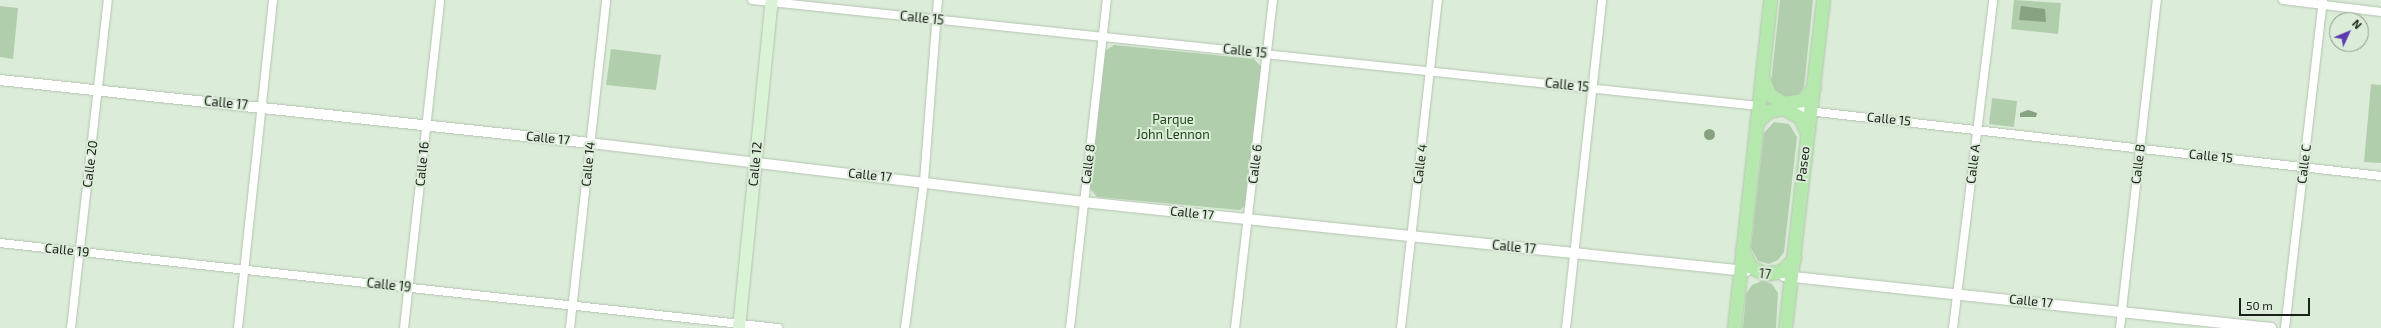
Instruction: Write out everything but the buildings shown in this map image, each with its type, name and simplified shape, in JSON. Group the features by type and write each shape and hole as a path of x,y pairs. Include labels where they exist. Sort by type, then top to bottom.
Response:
{"main road":[{"path":"1734,328 1756,123 1763,80 1770,0"},
{"name":"Paseo","path":"1786,328 1823,0"},
{"name":"Calle 12","path":"739,326 772,1"},
{"path":"1763,80 1770,95 1784,103 1802,100 1814,87"},
{"path":"1756,123 1768,111 1783,108 1800,117 1807,133"},
{"path":"1742,249 1750,266 1766,274 1782,271 1794,258"}],"street":[{"name":"Calle 20","path":"70,328 99,90 108,0"},
{"path":"238,328 273,0"},
{"name":"Calle 16","path":"404,328 440,0"},
{"name":"Calle 14","path":"570,328 606,0"},
{"name":"Calle 15","path":"752,0 1594,87 1977,129 2381,176"},
{"path":"905,328 924,181 938,0"},
{"name":"Calle 8","path":"1070,328 1107,0"},
{"name":"Calle 6","path":"1235,328 1269,53 1273,0"},
{"name":"Calle 4","path":"1402,328 1438,0"},
{"path":"1566,328 1576,253 1602,0"},
{"name":"Calle A","path":"1953,328 1993,0"},
{"name":"Calle B","path":"2120,328 2157,0"},
{"path":"2283,0 2323,2 2381,12"},
{"name":"Calle C","path":"2285,328 2323,2"},
{"name":"Calle 17","path":"0,80 262,107 426,126 590,142 755,163 924,181 1084,202 1740,270"},
{"name":"Calle 19","path":"0,243 572,305 739,326 778,328"},
{"name":"17","path":"1740,270 1791,277"},
{"name":"Calle 17","path":"1791,277 2122,310 2271,328"}],"green space":[{"path":"1780,0 1813,0 1804,87 1798,95 1788,99 1775,92 1771,83"},
{"path":"2014,0 2061,3 2058,34 2011,29"},
{"path":"0,6 18,8 13,59 0,57"},
{"name":"Parque John Lennon","path":"1114,45 1254,59 1263,69 1247,204 1240,210 1097,197 1088,186 1105,51"},
{"path":"611,49 661,55 656,90 606,85"},
{"path":"2371,84 2381,85 2381,163 2364,162"},
{"path":"1992,98 2017,101 2014,127 1989,124"},
{"path":"1774,122 1789,124 1797,137 1784,252 1778,260 1769,264 1758,261 1751,248 1764,133"},
{"path":"1762,281 1772,284 1778,293 1776,328 1743,328 1746,294 1752,285"}],"shaded area":[{"path":"2021,6 2045,9 2046,22 2019,20"},
{"path":"2028,110 2037,113 2036,117 2020,117 2020,113"},
{"path":"1709,128 1713,130 1715,134 1713,138 1709,140 1705,138 1703,134 1705,130"}]}
